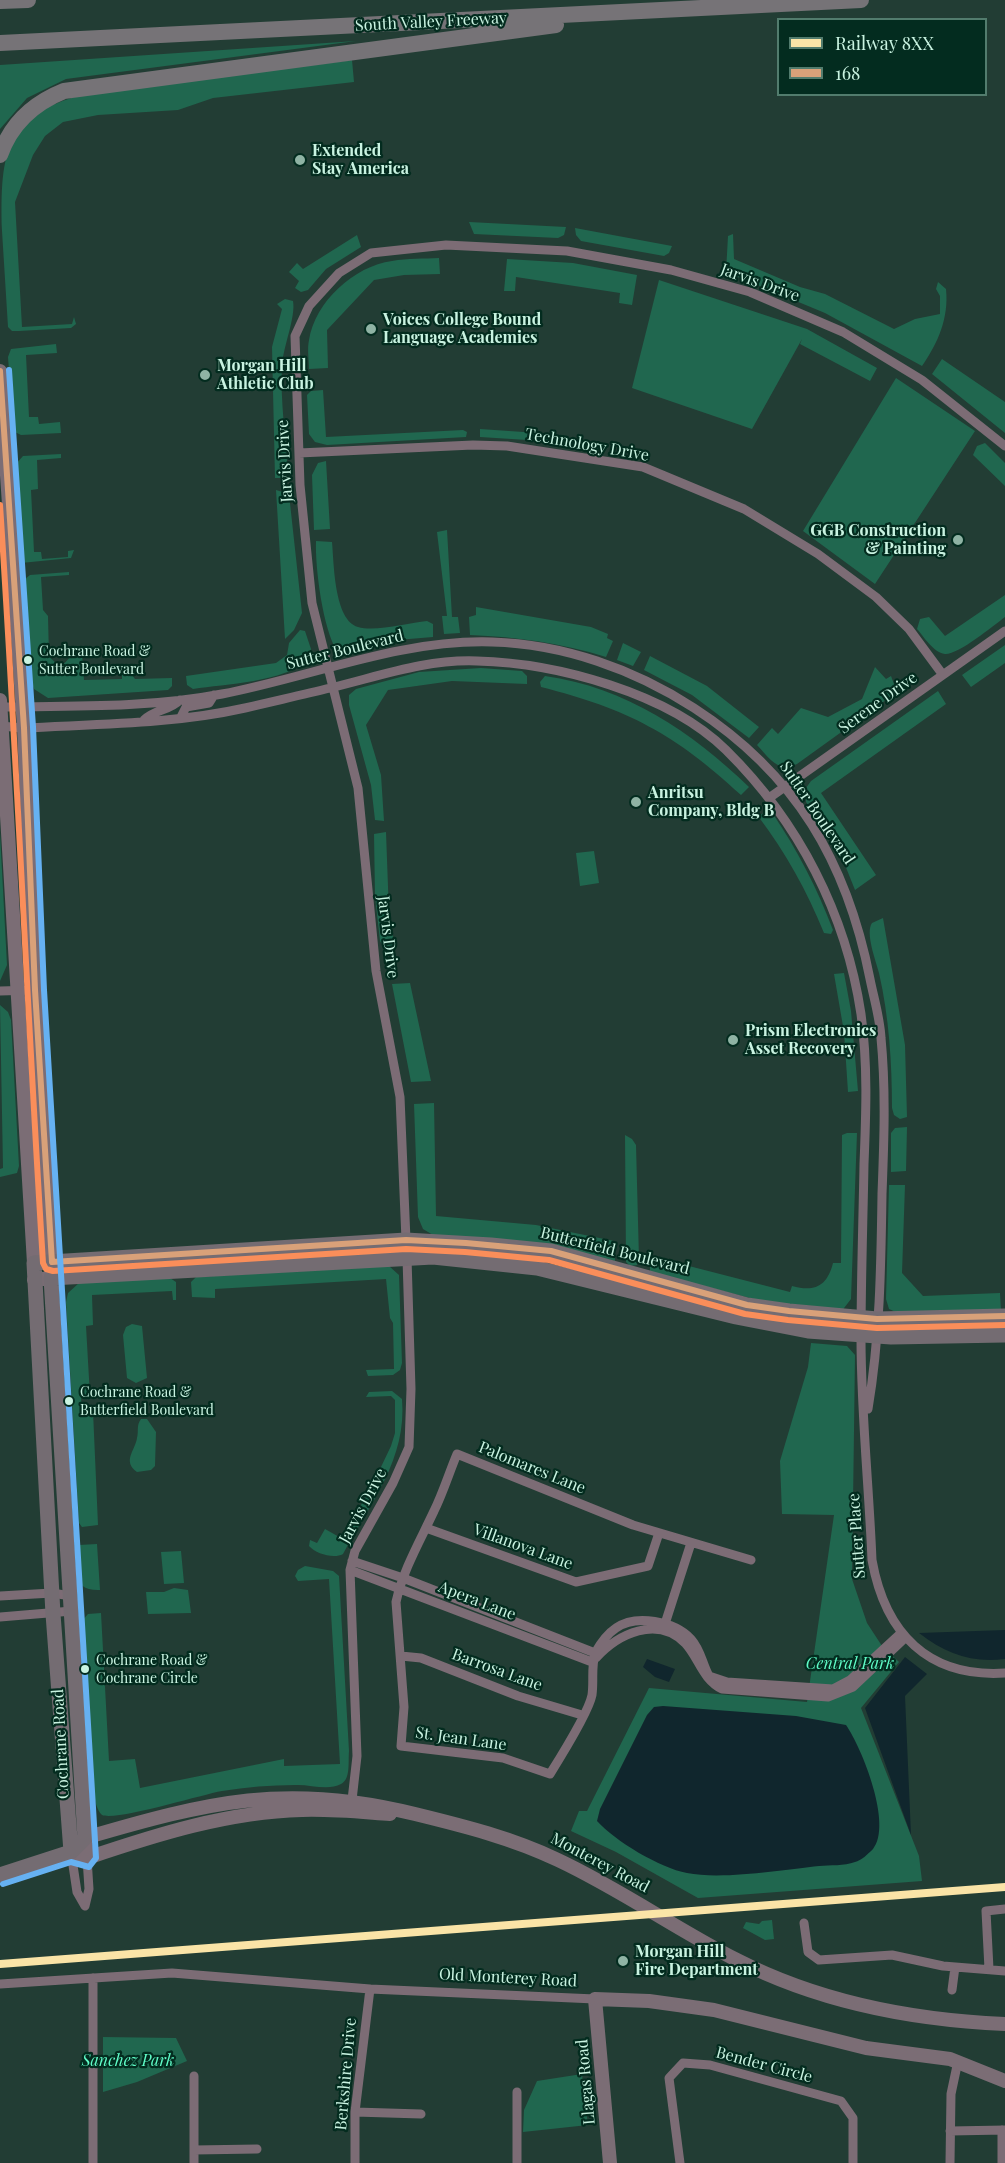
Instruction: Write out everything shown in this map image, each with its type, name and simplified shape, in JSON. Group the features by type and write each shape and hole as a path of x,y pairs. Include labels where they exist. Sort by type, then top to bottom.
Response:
{"highway":[{"path":"0,1 28,0"},
{"name":"South Valley Freeway","path":"0,43 861,0"},
{"path":"0,155 19,121 40,103 64,92 667,10"},
{"path":"0,50 70,40"}],"main road":[{"name":"Cochrane Road","path":"0,371 2,445 23,707 34,990 87,1858"},
{"name":"Cochrane Road","path":"0,700 53,1614 71,1852"},
{"name":"Butterfield Boulevard","path":"34,1263 406,1240 551,1251 747,1305 870,1318 1005,1316"},
{"name":"Butterfield Boulevard","path":"34,1280 407,1258 486,1261 537,1268 736,1317 808,1331 861,1336 1005,1335"},
{"name":"Monterey Road","path":"85,1838 222,1802 281,1797 352,1800 390,1806 477,1828 556,1859 737,1960 808,1990 912,2017 1005,2024"},
{"name":"Monterey Road","path":"87,1858 187,1826 246,1814 304,1809 413,1813"},
{"path":"0,1875 71,1852 85,1838"},
{"path":"71,1852 87,1858"},
{"name":"Old Monterey Road","path":"595,1999 649,2001 714,2010 867,2048 958,2061 1005,2080"},
{"name":"Llagas Road","path":"595,1999 610,2163"}],"street":[{"name":"Jarvis Drive","path":"406,1240 400,1097 376,971 358,788 312,603 299,453 295,336 309,306 339,273 371,253 446,245 567,251 671,270 750,292 843,332 922,380 1005,446"},
{"name":"Technology Drive","path":"299,453 473,445 507,446 643,467 744,509 818,554 876,597 909,629 943,675"},
{"name":"Serene Drive","path":"769,798 1005,631"},
{"name":"Sutter Boulevard","path":"0,707 180,700 214,695 327,670 396,652 454,643 511,643 564,652 638,675 724,727 749,748 785,788 834,860 858,924 881,1034 885,1124 870,1318"},
{"name":"Sutter Boulevard","path":"1,726 24,728 144,720 241,709 412,666 446,661 479,661 536,666 589,677 632,693 698,730 726,749 769,798 824,884 846,944 859,1005 866,1100 870,1318"},
{"path":"181,717 186,707 209,703 214,695"},
{"path":"144,720 152,712 167,710 180,700"},
{"path":"0,992 34,990"},
{"path":"389,1259 406,1240"},
{"path":"407,1258 413,1250 431,1242"},
{"name":"Jarvis Drive","path":"352,1800 357,1756 351,1566 355,1551 393,1483 409,1447 411,1413 407,1258"},
{"name":"Sutter Place","path":"870,1318 861,1336 865,1423 873,1569 884,1606 903,1635 943,1665 964,1671 1005,1673"},
{"name":"Sutter Place","path":"865,1423 877,1336 870,1318"},
{"name":"Palomares Lane","path":"401,1583 457,1454 659,1533 751,1560"},
{"name":"Villanova Lane","path":"426,1528 576,1582 648,1566 659,1533"},
{"path":"664,1627 691,1543"},
{"name":"Apera Lane","path":"351,1566 401,1583 593,1658"},
{"name":"St. Jean Lane","path":"401,1583 396,1602 404,1707 401,1746 503,1758 550,1774 568,1746 592,1697 593,1658"},
{"path":"0,1596 52,1593 71,1603"},
{"path":"0,1617 53,1614 71,1603"},
{"path":"593,1658 622,1636 664,1627 689,1637 701,1652 703,1664 709,1676 727,1682 833,1689 850,1680 903,1635"},
{"name":"Barrosa Lane","path":"401,1656 421,1658 518,1696 582,1715"},
{"name":"Cochrane Road","path":"71,1852 77,1892 85,1906 89,1889 87,1858"},
{"path":"989,1969 986,1911 1005,1909"},
{"path":"804,1923 808,1952 819,1960 892,1955 955,1967 1005,1971"},
{"path":"952,1990 955,1967"},
{"name":"Old Monterey Road","path":"0,1984 172,1973 370,1989 595,1999"},
{"path":"93,1978 93,2163"},
{"name":"Berkshire Drive","path":"355,2163 355,2112 370,1989"},
{"path":"950,2163 952,2083 958,2061"},
{"name":"Bender Circle","path":"680,2163 669,2078 683,2063 710,2065 841,2100 853,2118 853,2163"},
{"path":"194,2163 195,2076"},
{"path":"516,2092 517,2163"},
{"path":"355,2112 421,2114"},
{"path":"950,2131 1003,2130 1002,2163"},
{"path":"194,2150 257,2149"}],"green space":[{"path":"356,41 66,79 27,98 0,129 0,65"},
{"path":"352,60 354,82 213,98 178,110 98,115 63,122 45,136 33,155 15,202 22,327 72,324 74,317 76,324 71,328 19,331 12,331 8,327 2,231 3,178 7,157 14,139 25,124 41,111 62,101 91,93"},
{"path":"469,222 566,227 564,235 558,238 474,234"},
{"path":"575,228 672,246 669,253 664,256 581,241 576,235"},
{"path":"733,234 734,259 800,287 825,294 894,329 915,319 940,314 940,296 936,289 938,282 946,289 946,310 941,330 922,366 825,313 726,272 728,236"},
{"path":"357,235 361,247 326,269 308,290 301,292 295,288 299,281 289,272 297,263 303,269"},
{"path":"439,258 440,274 404,275 374,280 327,330 328,368 309,369 308,343 313,326 319,312 338,288 364,270 378,264 404,259"},
{"path":"507,259 573,263 637,275 632,305 619,303 620,293 516,277 515,291 504,291"},
{"path":"659,280 807,329 877,368 870,381 800,344 802,339 752,429 632,388"},
{"path":"285,299 293,301 291,324 282,366 282,406 288,474 285,478 275,478 272,347 282,309 277,304"},
{"path":"56,344 57,353 26,355 29,417 38,417 39,424 60,422 61,433 21,435 15,432 13,426 8,357 11,349"},
{"path":"942,359 1005,402 1005,433 932,374"},
{"path":"896,378 975,431 875,584 803,531"},
{"path":"323,390 326,437 463,430 467,432 466,437 327,445 315,442 309,434 307,395 311,391"},
{"path":"480,429 538,433 599,444 598,449 594,449 543,441 480,437"},
{"path":"985,443 1005,463 1005,486 973,455 977,446"},
{"path":"61,454 61,458 37,460 38,489 31,490 34,552 41,552 42,559 68,557 68,551 74,550 71,558 21,563 15,465 23,456"},
{"path":"326,461 330,529 314,530 312,475 318,463"},
{"path":"276,490 289,494 302,613 294,630 285,639"},
{"path":"447,530 452,617 458,617 460,633 444,634 442,616 447,616 437,532"},
{"path":"316,541 332,542 337,590 344,614 350,622 358,627 373,628 427,621 433,624 433,637 397,640 348,654 337,651 328,628 321,598"},
{"path":"69,572 69,575 41,577 43,610 48,616 49,657 61,667 72,655 82,654 84,680 122,679 122,665 128,665 135,679 172,678 172,686 168,690 48,698 34,689 31,681 25,579 30,575"},
{"path":"1005,595 1005,617 951,653 941,653 929,644 917,629 920,619 929,617 945,636"},
{"path":"476,607 591,627 608,634 607,638 613,641 606,657 539,642 470,635 469,617 476,615"},
{"path":"300,630 305,631 311,649 309,660 298,667 270,678 254,681 193,689 187,685 186,676 276,663 287,655 289,643"},
{"path":"623,643 641,652 633,666 617,660"},
{"path":"1005,645 1005,663 971,687 962,675"},
{"path":"650,656 707,686 759,727 749,738 692,695 644,670"},
{"path":"875,667 886,679 891,676 897,692 797,764 779,766 770,760 757,745 772,728 778,734 801,708 828,717 862,699"},
{"path":"481,668 522,671 527,676 527,684 452,681 388,690 366,725 381,775 384,821 375,820 371,785 349,705 349,695 356,689 419,672"},
{"path":"545,676 603,690 656,715 704,748 749,787 741,795 694,755 649,726 600,705 541,687 540,682"},
{"path":"938,691 946,704 821,793 876,875 855,890 843,860 806,802 806,788 811,781"},
{"path":"768,811 773,814 806,870 833,930 831,934 824,933 795,873 758,816"},
{"path":"386,832 389,914 395,947 385,949 380,941 375,896 374,834"},
{"path":"0,833 7,965 0,981"},
{"path":"594,851 599,883 580,886 576,853"},
{"path":"883,918 905,1045 907,1117 900,1119 894,1115 892,1108 888,1023 870,933 872,923"},
{"path":"844,973 851,1011 858,1091 848,1092 844,1032 834,974"},
{"path":"410,983 431,1081 411,1082 392,984"},
{"path":"0,1005 8,1012 11,1020 19,1166 17,1173 0,1177 0,1169 3,1168"},
{"path":"434,1103 436,1216 536,1225 614,1241 615,1261 522,1242 433,1235 423,1229 418,1217 414,1104"},
{"path":"907,1127 906,1171 891,1172 891,1133 895,1128"},
{"path":"857,1133 851,1299 841,1312 773,1304 650,1272 650,1256 790,1292 792,1286 813,1288 818,1286 827,1278 833,1263 841,1263 842,1135"},
{"path":"625,1135 636,1145 639,1259 637,1265 630,1266 626,1262"},
{"path":"889,1185 905,1185 902,1273 923,1296 1000,1293 1001,1311 898,1313 889,1309 886,1299"},
{"path":"389,1266 399,1275 402,1363 400,1370 393,1375 368,1376 366,1370 394,1369 393,1323 390,1318 386,1279 215,1289 215,1298 192,1297 191,1282 196,1277"},
{"path":"170,1278 176,1282 176,1300 173,1300 172,1291 92,1295 93,1325 86,1326 90,1396 81,1397 82,1412 93,1411 98,1525 82,1527 79,1523 66,1302 68,1293 79,1283"},
{"path":"132,1324 142,1326 147,1378 136,1383 127,1378 123,1335 126,1327"},
{"name":"Central Park","path":"811,1343 847,1346 855,1355 852,1579 867,1623 882,1646 899,1662 861,1708 919,1856 922,1881 698,1898 616,1852 571,1831 579,1811 587,1811 649,1688 807,1702 834,1515 782,1514 780,1461 808,1367"},
{"path":"392,1391 402,1399 402,1421 393,1461 385,1480 343,1554 325,1555 309,1546 310,1540 317,1543 325,1529 341,1538 370,1490 395,1433 395,1400 391,1396 366,1397 369,1392"},
{"path":"141,1419 147,1419 156,1432 155,1466 151,1470 137,1472 130,1464 130,1460"},
{"path":"97,1544 100,1590 83,1586 77,1576 79,1545"},
{"path":"181,1551 184,1583 164,1584 161,1552"},
{"path":"305,1566 333,1571 339,1576 349,1751 348,1774 344,1782 330,1787 258,1786 211,1793 141,1811 111,1816 102,1815 91,1783 88,1757 81,1622 88,1614 101,1613 109,1761 135,1759 140,1788 284,1759 284,1766 340,1764 329,1579 298,1581 295,1576 298,1570"},
{"path":"174,1588 188,1590 191,1613 148,1614 146,1592 164,1592"},
{"path":"772,1920 774,1939 765,1940 743,1928 746,1922 759,1924 762,1921"},
{"name":"Sanchez Park","path":"103,2037 176,2038 187,2061 137,2082 103,2092"},
{"path":"582,2074 588,2125 523,2132 524,2110 537,2081"}],"water":[{"path":"1005,1630 1005,1659 993,1660 970,1658 949,1652 919,1633"},
{"path":"905,1657 927,1674 905,1696 911,1835 865,1708"},
{"path":"647,1659 675,1669 669,1682 655,1677 643,1667"},
{"path":"654,1707 796,1716 846,1725 867,1768 877,1805 878,1838 873,1849 860,1860 846,1864 752,1874 701,1875 664,1866 626,1845 597,1821 600,1809 647,1715"}],"rail line":[{"name":"8XX","path":"0,1964 1005,1887"}],"transit line":[{"path":"3,1884 71,1862 89,1867 96,1858 44,990 33,727 9,370"},
{"name":"168","path":"0,371 24,728 35,990 52,1262 406,1240 466,1243 551,1251 747,1305 789,1311 877,1319 1005,1316"},
{"path":"0,505 37,1168 43,1263 46,1269 53,1271 406,1249 465,1252 549,1260 745,1314 788,1320 877,1328 1005,1325"}],"place":[{"name":"Extended Stay America","path":"300,160"},
{"name":"Voices College Bound Language Academies","path":"371,329"},
{"name":"Morgan Hill Athletic Club","path":"205,375"},
{"name":"GGB Construction & Painting","path":"958,540"},
{"name":"Cochrane Road & Sutter Boulevard","path":"28,660"},
{"name":"Anritsu Company, Bldg B","path":"636,802"},
{"name":"Prism Electronics Asset Recovery","path":"733,1040"},
{"name":"Cochrane Road & Butterfield Boulevard","path":"69,1401"},
{"name":"Cochrane Road & Cochrane Circle","path":"85,1669"},
{"name":"Morgan Hill Fire Department","path":"623,1961"}]}
